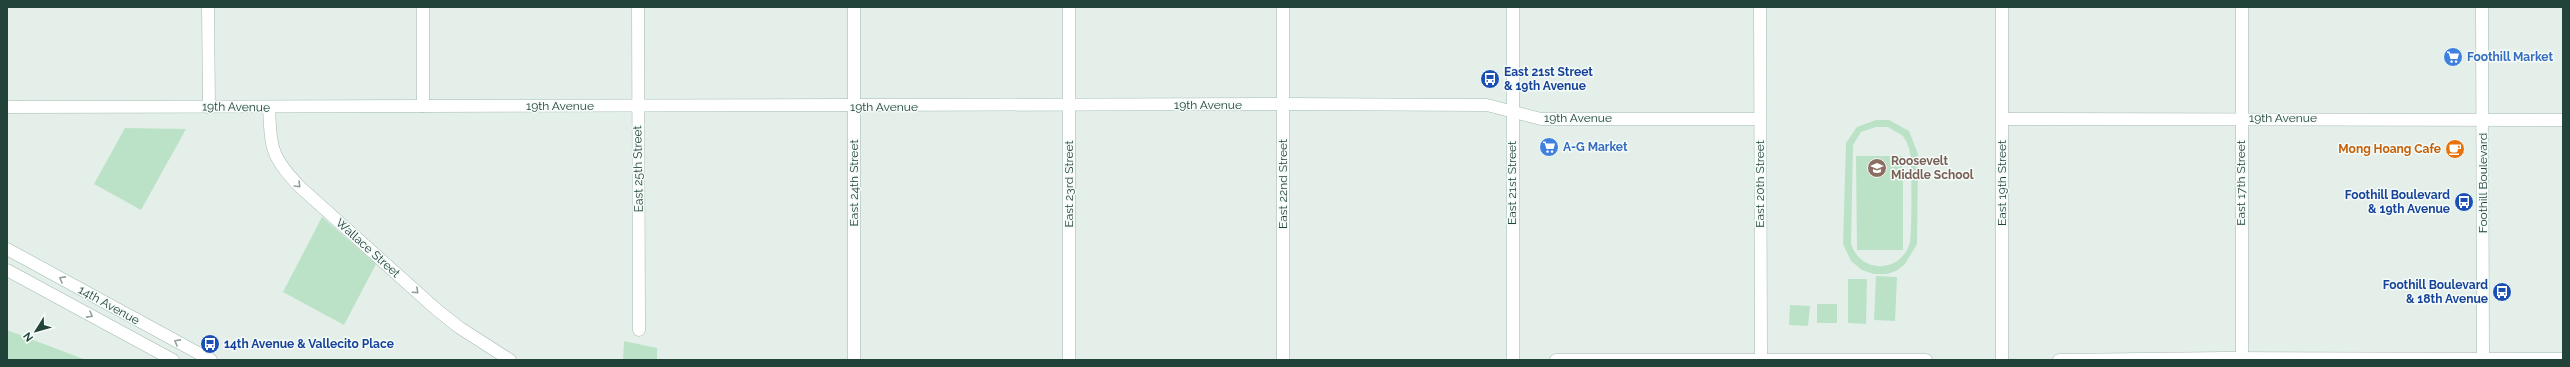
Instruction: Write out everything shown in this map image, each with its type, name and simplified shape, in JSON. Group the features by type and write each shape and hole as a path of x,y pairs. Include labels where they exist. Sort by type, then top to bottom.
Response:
{"street":[{"path":"208,7 209,107"},
{"path":"423,7 423,106"},
{"name":"East 25th Street","path":"638,7 637,106 639,330"},
{"name":"East 24th Street","path":"854,7 854,360"},
{"name":"East 23rd Street","path":"1069,7 1069,360"},
{"name":"East 22nd Street","path":"1283,7 1283,360"},
{"name":"East 21st Street","path":"1513,7 1513,360"},
{"name":"East 20th Street","path":"1760,7 1759,119 1761,360"},
{"name":"East 19th Street","path":"2002,7 2002,360"},
{"name":"East 17th Street","path":"2242,7 2242,358"},
{"name":"Foothill Boulevard","path":"2482,7 2483,360"},
{"name":"19th Avenue","path":"7,107 269,108 423,106 854,107 1283,104 1486,105 1541,118 1759,119"},
{"name":"Wallace Street","path":"269,108 270,141 274,155 281,167 300,188 437,310 460,328 510,360"},
{"name":"19th Avenue","path":"2003,119 2563,120"},
{"name":"14th Avenue","path":"7,249 211,360"},
{"name":"14th Avenue","path":"7,270 173,360"},
{"path":"2060,360 2242,358 2483,360 2563,359"},
{"path":"1556,360 1926,360"}],"green space":[{"path":"1876,120 1889,120 1909,131 1918,154 1917,244 1905,264 1896,271 1887,274 1874,274 1862,270 1851,261 1843,244 1846,143 1857,127","holes":["1876,127 1888,127 1903,136 1910,150 1911,236 1905,253 1899,260 1890,265 1880,266 1871,265 1862,260 1856,253 1851,243 1853,145 1861,132"]},
{"path":"125,128 186,129 141,210 94,184"},
{"path":"1856,156 1903,156 1903,250 1857,250"},
{"path":"322,217 376,264 344,325 283,292"},
{"path":"1876,276 1897,277 1895,321 1874,320"},
{"path":"1848,279 1867,279 1866,324 1848,323"},
{"path":"1817,304 1837,304 1837,323 1817,323"},
{"path":"1790,305 1810,306 1808,326 1789,325"},
{"path":"7,330 86,360 7,360"},
{"path":"624,341 657,348 657,360 623,360"}],"place":[{"name":"Foothill Market","path":"2453,57"},
{"name":"East 21st Street & 19th Avenue","path":"1490,79"},
{"name":"A-G Market","path":"1549,147"},
{"name":"Mong Hoang Cafe","path":"2455,149"},
{"name":"Roosevelt Middle School","path":"1877,168"},
{"name":"Foothill Boulevard & 19th Avenue","path":"2464,202"},
{"name":"Foothill Boulevard & 18th Avenue","path":"2502,292"},
{"name":"14th Avenue & Vallecito Place","path":"210,344"}]}
